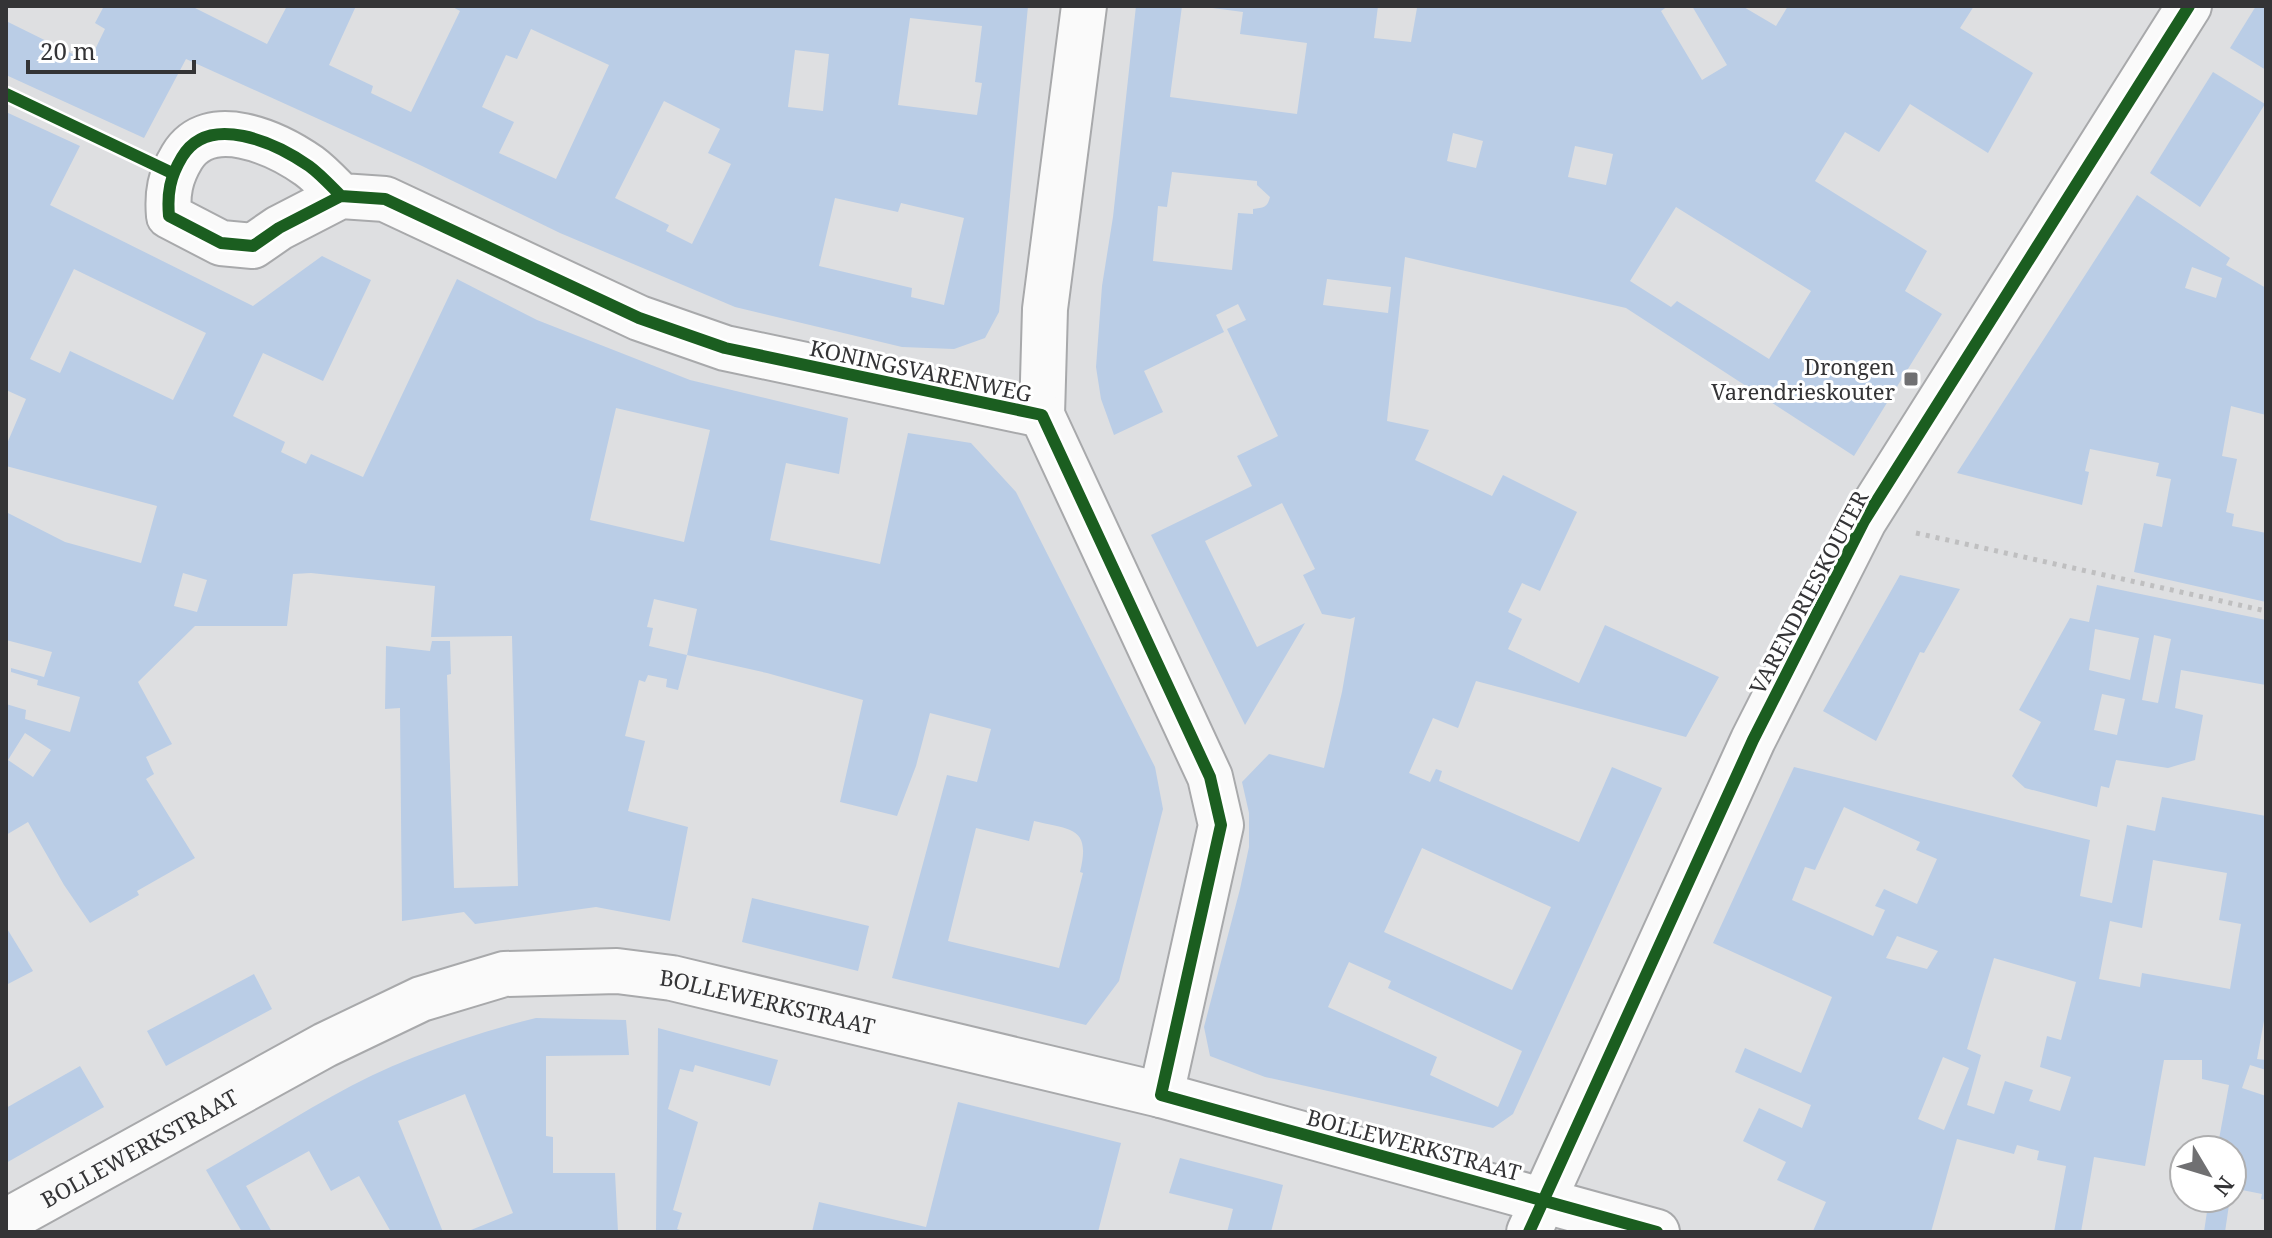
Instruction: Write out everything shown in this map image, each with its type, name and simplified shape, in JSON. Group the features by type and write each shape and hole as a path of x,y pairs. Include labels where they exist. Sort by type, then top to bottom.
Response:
{"street":[{"name":"KONINGSVARENWEG","path":"1084,6 1045,309 1042,415 1210,777 1221,825 1161,1095"},
{"name":"VARENDRIESKOUTER","path":"1536,1216 1753,740 1864,521 2189,6"},
{"path":"235,133 266,143 309,166 341,196 279,228 253,246 221,243 169,216 167,194 172,173 188,147 208,135 235,133"},
{"name":"KONINGSVARENWEG","path":"341,196 385,199 639,318 725,348 1042,415"},
{"name":"BOLLEWERKSTRAAT","path":"6,1221 325,1045 421,999 504,974 617,971 672,978 1161,1095 1536,1216 1657,1232"}],"path":[{"path":"6,94 172,173"},
{"path":"1864,521 2266,611"}],"shaded area":[{"path":"104,6 191,6 267,44 287,6 356,6 329,65 373,86 371,93 411,112 460,11 451,6 1028,6 999,312 985,338 954,349 902,347 735,307 560,233 420,165 186,59 144,138 6,75 6,21 89,62 105,29 95,23","holes":["910,18 982,26 975,82 982,83 977,115 898,105","531,29 609,65 556,179 499,153 514,122 482,107 506,55 517,59","795,50 829,54 823,111 788,107","664,101 720,129 708,153 731,164 692,244 666,231 669,225 615,198","835,198 898,212 901,203 964,218 944,305 911,297 912,288 819,266"]},
{"path":"1136,6 1182,6 1170,97 1297,114 1307,43 1240,34 1243,12 1197,6 1378,6 1374,38 1411,42 1417,8 1401,6 1668,6 1661,11 1702,80 1727,65 1692,6 1742,6 1776,26 1788,6 1974,6 1960,28 2033,73 1988,153 1910,104 1879,152 1845,132 1815,181 1927,251 1905,291 1942,314 1854,456 1626,308 1405,257 1387,421 1429,430 1415,460 1492,496 1503,475 1577,512 1540,591 1522,583 1508,612 1522,619 1508,649 1579,683 1605,625 1719,677 1686,737 1476,681 1458,728 1433,718 1409,773 1430,782 1436,769 1442,771 1439,781 1579,842 1612,767 1662,788 1513,1114 1493,1128 1265,1077 1210,1056 1204,1027 1249,847 1249,813 1242,782 1269,754 1324,768 1355,617 1350,619 1322,614 1303,575 1315,569 1282,503 1205,541 1257,647 1305,623 1245,725 1151,535 1252,486 1237,456 1278,436 1227,329 1246,320 1238,304 1216,315 1224,332 1144,371 1163,412 1114,435 1101,399 1096,367 1102,286 1113,217","holes":["1453,133 1483,141 1476,168 1447,161","1575,146 1613,154 1606,185 1568,177","1172,172 1257,181 1257,185 1270,197 1264,206 1253,209 1253,214 1238,213 1232,270 1153,261 1158,206 1167,207","1676,207 1811,291 1769,359 1677,301 1671,307 1630,281","1327,279 1391,287 1388,313 1323,305","1422,848 1551,907 1512,990 1384,932","1349,962 1391,981 1388,988 1522,1051 1498,1107 1430,1075 1437,1057 1328,1007"]},
{"path":"2256,6 2266,6 2266,70 2230,48"},
{"path":"2213,72 2265,104 2200,207 2150,173"},
{"path":"6,112 80,146 50,205 253,306 322,256 371,280 323,381 263,353 233,416 285,442 281,452 306,464 311,454 363,477 457,279 537,320 690,380 848,418 839,474 786,463 770,540 880,564 908,433 971,443 1016,492 1155,767 1163,809 1119,981 1086,1025 892,978 947,775 977,782 991,729 930,713 916,766 897,816 840,802 863,700 687,655 678,690 666,687 667,679 648,675 645,682 639,680 625,736 645,741 628,811 688,827 670,921 596,907 475,924 464,912 402,921 400,708 385,709 386,646 430,651 432,641 450,641 451,674 447,675 454,888 518,886 512,636 431,637 435,586 311,573 293,574 287,626 195,626 138,682 172,744 146,757 154,774 146,779 195,858 137,891 139,895 90,923 28,822 6,835 6,704 26,710 25,719 70,732 80,697 37,685 38,680 11,672 11,668 44,677 52,652 6,640 6,512 65,542 141,563 157,506 6,466 6,446 26,399 6,390","holes":["74,269 206,333 173,400 70,351 60,373 30,359","616,408 710,430 684,542 590,520","183,573 207,580 197,612 174,606","654,599 697,609 687,655 649,646 653,628 647,627","25,733 51,750 33,777 8,760","1034,821 1068,829 1080,838 1083,846 1080,872 1083,873 1059,968 948,941 976,828 1029,841"]},
{"path":"2137,195 2230,258 2226,265 2266,288 2266,415 2231,406 2222,456 2237,459 2226,512 2234,514 2232,526 2266,533 2266,602 2134,572 2144,523 2162,527 2171,479 2156,476 2159,463 2090,449 2082,505 1957,473","holes":["2192,267 2222,278 2216,298 2185,288"]},
{"path":"1900,575 1960,589 1924,653 1920,652 1876,741 1823,711"},
{"path":"2097,585 2266,620 2266,685 2181,670 2175,708 2203,715 2195,760 2168,768 2116,760 2109,788 2101,786 2097,807 2025,788 2012,776 2041,722 2019,710 2070,618 2089,622","holes":["2095,629 2139,638 2130,680 2089,670","2154,635 2171,639 2158,703 2142,700","2102,694 2125,699 2117,735 2094,730"]},
{"path":"1794,767 2090,840 2080,896 2112,903 2127,825 2155,831 2162,797 2266,816 2266,1010 2257,1059 2266,1060 2266,1070 2250,1065 2242,1088 2266,1096 2266,1200 2261,1199 2262,1194 2248,1191 2248,1134 2220,1134 2229,1085 2202,1079 2202,1060 2164,1060 2145,1166 2094,1157 2081,1232 2054,1232 2066,1166 2037,1160 2039,1151 2017,1145 2014,1154 1957,1139 1931,1232 1813,1231 1826,1202 1777,1180 1786,1162 1743,1141 1759,1108 1802,1128 1811,1105 1735,1072 1745,1048 1801,1073 1832,997 1713,943","holes":["1844,807 1920,842 1916,850 1937,859 1917,904 1884,889 1875,906 1885,910 1873,936 1792,900 1805,867 1815,870","2153,860 2227,873 2219,920 2241,924 2230,989 2142,973 2140,987 2099,979 2110,921 2142,928","1897,936 1938,951 1927,969 1886,958","1994,958 2076,982 2061,1040 2047,1036 2040,1067 2071,1077 2060,1111 2029,1101 2033,1090 2005,1081 1994,1114 1967,1105 1981,1055 1967,1049","1943,1057 1969,1068 1944,1130 1918,1119"]},
{"path":"752,898 869,926 858,971 742,942"},
{"path":"6,927 33,971 6,985"},
{"path":"254,974 272,1009 166,1066 147,1031"},
{"path":"536,1018 626,1020 629,1055 546,1056 546,1136 553,1137 553,1173 615,1173 618,1232 466,1232 513,1213 465,1094 398,1121 443,1232 391,1232 359,1176 331,1191 309,1151 246,1186 272,1232 242,1232 206,1170 385,1069 458,1041"},
{"path":"658,1028 778,1060 770,1086 695,1065 693,1072 680,1069 668,1109 698,1122 673,1210 682,1213 677,1229 686,1232 656,1232"},
{"path":"80,1066 104,1107 6,1163 6,1108"},
{"path":"958,1102 1121,1143 1098,1232 812,1232 819,1202 926,1227"},
{"path":"1180,1158 1283,1185 1271,1232 1227,1232 1233,1209 1169,1193"},
{"path":"2207,1214 2228,1214 2225,1232 2204,1232"}],"cycle path":[{"path":"1529,1232 1753,740 1864,521 2189,6"},
{"path":"6,94 172,173"},
{"path":"341,196 295,157 261,141 225,134 209,136 194,144 182,157 170,185 169,216 221,243 253,246 279,228 341,196 385,199 639,318 725,348 1042,415 1210,777 1221,825 1161,1095 1657,1232"}],"place":[{"name":"Drongen Varendrieskouter","path":"1911,379"}]}
